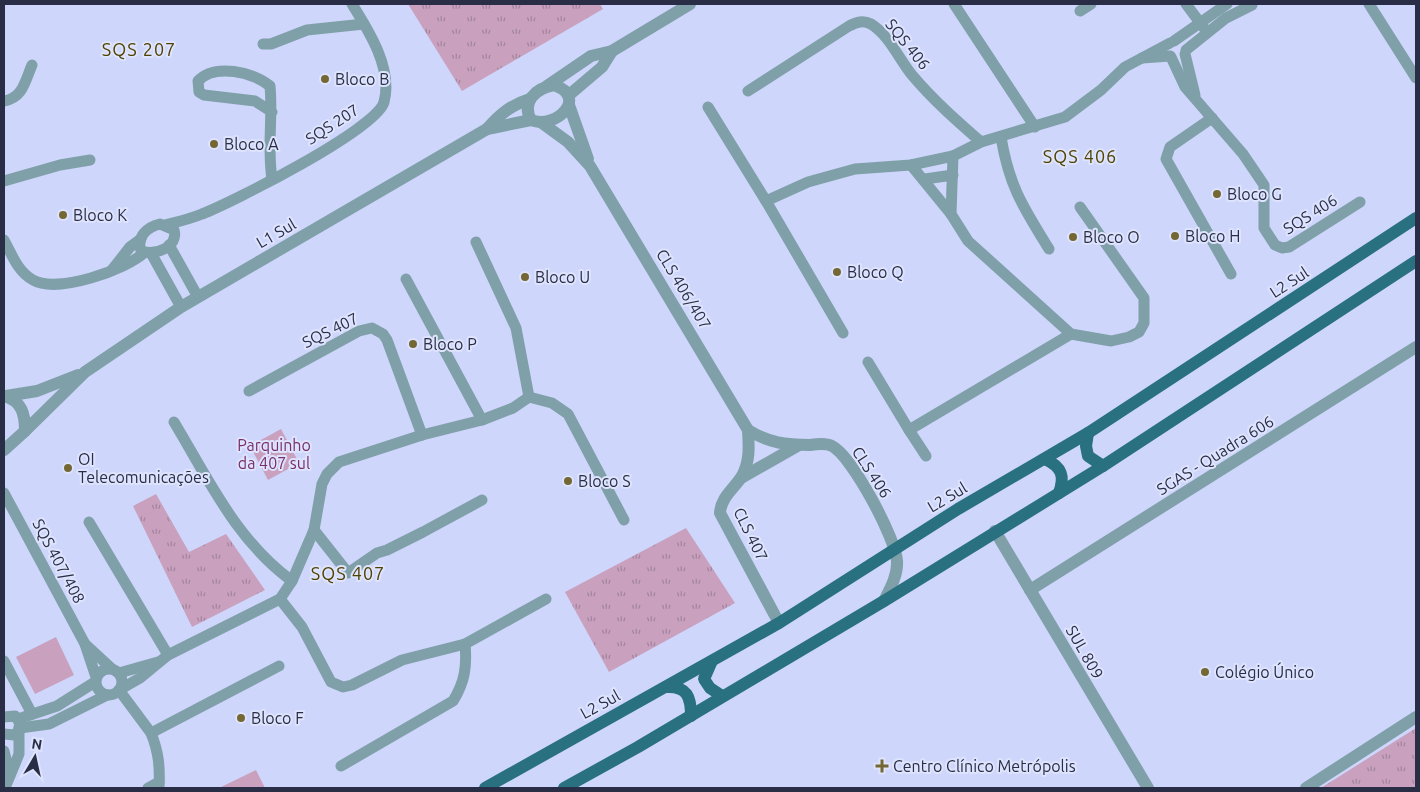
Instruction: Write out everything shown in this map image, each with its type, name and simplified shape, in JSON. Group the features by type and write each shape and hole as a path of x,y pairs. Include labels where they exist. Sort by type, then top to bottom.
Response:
{"main road":[{"name":"L2 Sul","path":"485,788 779,623 958,509 1088,433 1410,226 1416,218"},
{"path":"564,788 691,716 884,601 1103,466 1416,261"},
{"path":"1088,433 1086,446 1088,456 1103,466"},
{"path":"1045,458 1054,463 1062,474 1062,482 1058,493"},
{"path":"711,662 704,679 710,688 722,696"},
{"path":"667,687 680,688 687,693 691,704 691,716"}],"street":[{"name":"SQS 207","path":"141,238 151,226 165,225 202,214 272,179 348,136 381,110 387,84 384,70 364,24 352,4"},
{"path":"612,51 602,67 569,100 555,119 536,122 527,111 530,99 591,56 612,51 690,4"},
{"path":"954,4 1035,127"},
{"path":"1080,11 1091,4"},
{"path":"1186,4 1203,27"},
{"path":"1140,58 1171,57 1179,59 1203,27 1226,4"},
{"path":"766,201 808,182 855,169 911,166 953,156 981,142 1065,117 1101,90 1125,67 1140,58 1254,4"},
{"path":"1369,4 1416,78"},
{"name":"SQS 406","path":"748,91 849,26 857,22 865,22 883,35 910,73 942,108 981,142"},
{"path":"263,44 271,44 300,31 339,25 364,24"},
{"path":"1172,42 1182,43 1185,52"},
{"path":"1171,57 1167,50 1172,42"},
{"name":"SQS 406","path":"1185,52 1196,97"},
{"name":"SQS 406","path":"1171,57 1181,81 1244,154 1264,185 1264,228 1278,247 1289,247 1360,202"},
{"path":"4,101 14,99 20,95 32,65"},
{"path":"272,112 255,101 204,94 200,92 198,81 202,76 211,73 235,71 262,79 270,86 272,112 269,145 272,179"},
{"path":"255,101 270,86"},
{"path":"547,86 560,87 569,100"},
{"name":"L1 Sul","path":"4,450 85,372 181,307 487,129 499,115 513,104 530,99"},
{"name":"CLS 406/407","path":"569,100 590,166"},
{"path":"708,107 844,333"},
{"path":"1212,118 1170,147 1166,159 1231,274"},
{"name":"CLS 406/407","path":"536,122 568,142 590,166 748,430"},
{"name":"L1 Sul","path":"487,129 536,122"},
{"path":"1001,137 1006,169 1014,189 1049,249"},
{"path":"951,214 953,156"},
{"path":"4,182 60,165 90,160"},
{"path":"911,166 925,179 968,241 1071,334 1111,341 1129,337 1139,332 1145,317 1144,298 1080,207"},
{"path":"925,179 953,175"},
{"name":"SQS 207","path":"148,253 172,240 202,214"},
{"path":"165,225 174,230 172,240 198,297"},
{"path":"141,238 140,248 148,253 181,307"},
{"path":"112,270 130,247 141,238"},
{"path":"4,240 23,273 45,284 69,283 112,270 148,253"},
{"path":"476,242 516,328 529,397"},
{"path":"406,279 482,420"},
{"name":"SQS 407","path":"249,391 359,332 372,328 383,334 387,340 422,435"},
{"path":"909,430 1071,334"},
{"name":"SGAS - Quadra 606","path":"1030,590 1416,347"},
{"path":"868,362 926,456"},
{"name":"L1 Sul","path":"4,394 37,391 85,372"},
{"path":"4,394 17,402 22,409 25,416 24,431"},
{"path":"19,726 43,726 67,716 140,678 164,659 280,599 292,581 314,530 322,484 333,467 349,458 422,435 482,420 513,408 529,397 552,402 568,414 624,520"},
{"path":"174,422 248,541 270,564 292,581"},
{"name":"CLS 406","path":"748,430 769,442 799,445 826,444 838,450 886,523 895,549 896,572 884,601"},
{"name":"CLS 407","path":"748,430 750,456 741,478 723,500 720,513 779,623"},
{"path":"741,478 799,445"},
{"name":"SQS 407/408","path":"4,493 85,644 96,680"},
{"path":"314,530 348,573 376,552 387,550 482,500"},
{"path":"89,522 164,659"},
{"name":"SUL 809","path":"996,531 1148,788"},
{"path":"280,599 302,627 331,682 338,686 352,685 402,660 465,644 546,600"},
{"name":"SQS 407/408","path":"85,644 115,671"},
{"path":"341,766 453,701 462,686 465,673 465,644"},
{"path":"4,734 14,735 19,726 32,714 62,703 96,680 102,670 115,671 164,659"},
{"path":"4,661 32,714"},
{"path":"152,733 279,666"},
{"path":"115,671 122,681 119,690"},
{"path":"96,680 98,690 106,695"},
{"path":"119,690 152,733 158,749 160,765 159,785 148,788"},
{"path":"62,703 67,716"},
{"path":"4,717 10,715 19,726 19,754 5,788"},
{"path":"1306,788 1416,718"},
{"path":"4,751 10,775"}],"green space":[{"path":"408,4 600,4 603,9 462,91"},
{"name":"Parquinho da 407 sul","path":"281,429 299,463 268,480 250,446"},
{"path":"156,494 189,552 226,534 265,590 192,627 133,506"},
{"path":"686,528 735,603 609,672 565,592"},
{"path":"56,637 74,675 35,694 16,657"},
{"path":"1416,728 1416,788 1321,788 1324,786"},
{"path":"256,770 265,788 219,788"}],"place":[{"name":"Bloco B","path":"325,79"},
{"name":"Bloco A","path":"214,144"},
{"name":"Bloco G","path":"1217,194"},
{"name":"Bloco K","path":"63,215"},
{"name":"Bloco H","path":"1175,236"},
{"name":"Bloco O","path":"1073,237"},
{"name":"Bloco Q","path":"837,272"},
{"name":"Bloco U","path":"525,277"},
{"name":"Bloco P","path":"413,344"},
{"name":"OI Telecomunicações","path":"68,468"},
{"name":"Bloco S","path":"568,481"},
{"name":"Colégio Único","path":"1205,672"},
{"name":"Bloco F","path":"241,718"},
{"name":"Centro Clínico Metrópolis","path":"882,766"}],"district":[{"name":"SQS 207","path":"139,49"},
{"name":"SQS 406","path":"1080,156"},
{"name":"SQS 407","path":"348,573"}]}
